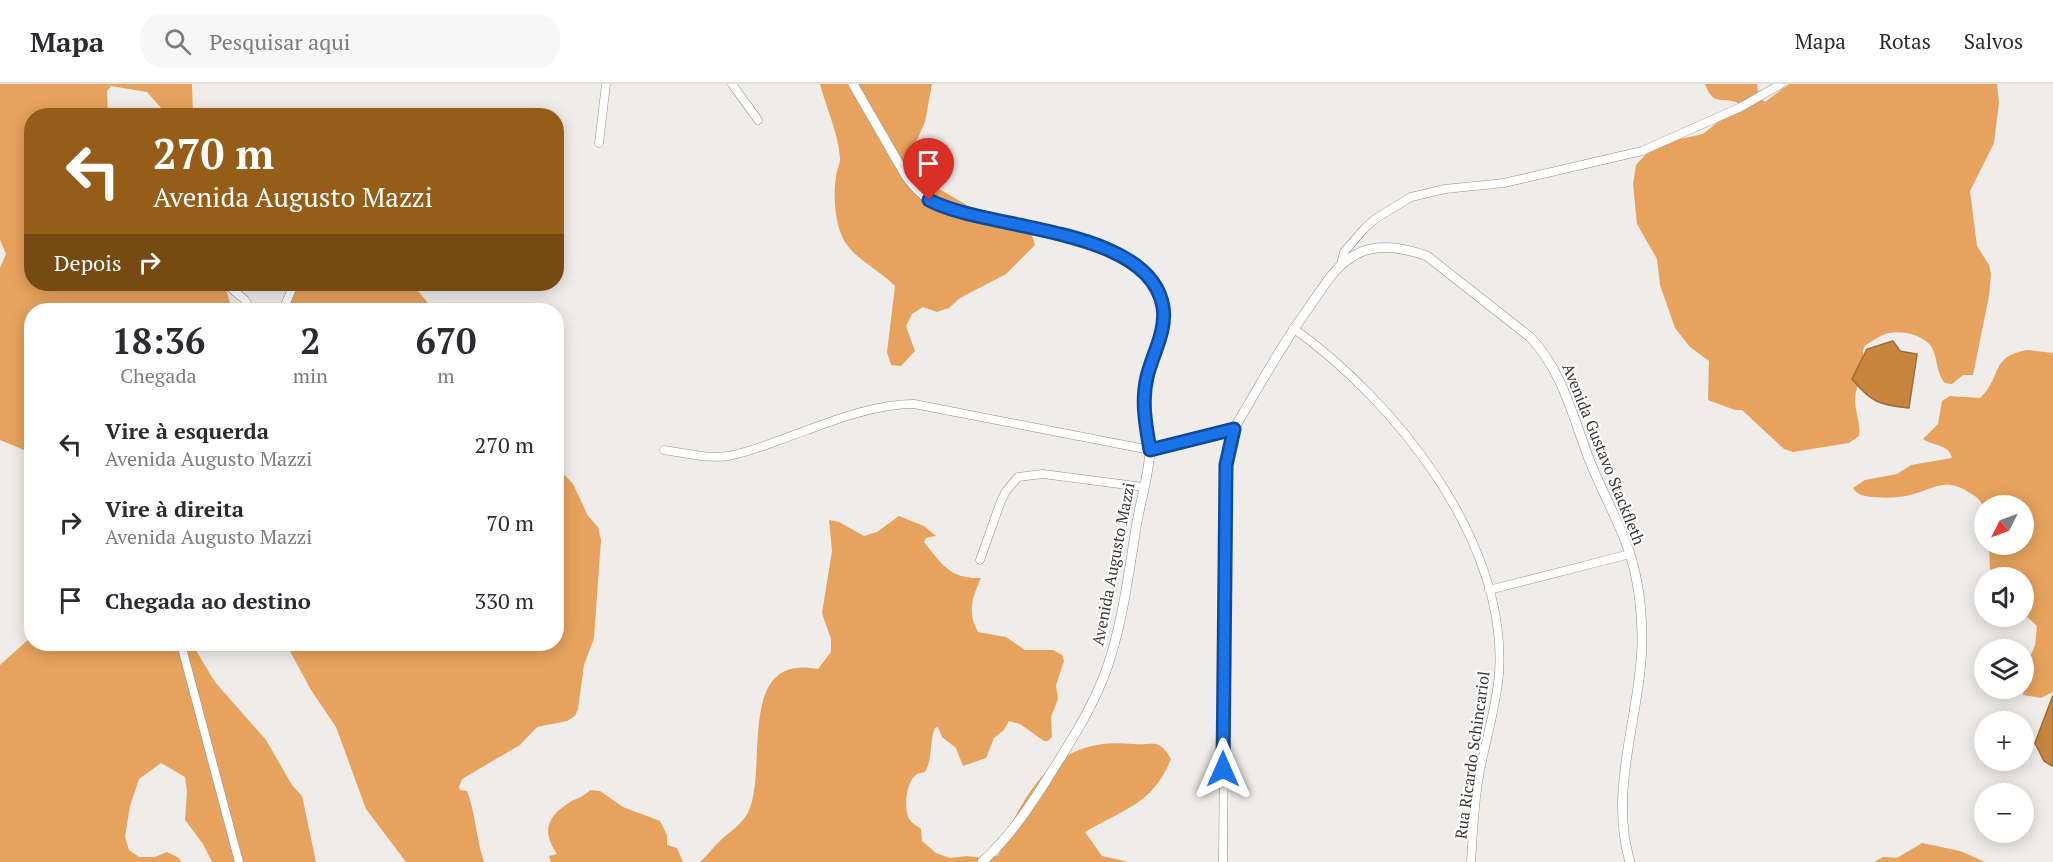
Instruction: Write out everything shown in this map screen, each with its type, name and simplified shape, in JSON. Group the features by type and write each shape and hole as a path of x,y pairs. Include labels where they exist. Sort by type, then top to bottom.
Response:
{"street":[{"path":"599,143 606,84"},
{"path":"732,84 758,120"},
{"name":"Avenida Augusto Mazzi","path":"853,84 906,176 929,200 960,213 1047,231 1106,249 1133,264 1154,285 1164,310 1163,327 1147,379 1144,397 1150,450 1117,632 1107,669 1079,727 1035,799 1018,824 982,862"},
{"path":"1341,265 1344,252 1364,229 1383,213 1411,197 1445,189 1504,183 1642,151 1741,107 1781,84"},
{"name":"Avenida Gustavo Stackfleth","path":"1234,429 1293,328 1341,265 1355,254 1372,249 1410,250 1427,256 1535,342 1557,374 1594,471 1630,554 1641,615 1642,642 1638,693 1623,793 1623,824 1630,862"},
{"path":"234,291 247,303"},
{"name":"Rua Ricardo Schincariol","path":"1293,328 1350,377 1405,432 1463,524 1490,590 1498,641 1499,672 1495,708 1479,777 1471,862"},
{"path":"664,450 702,456 744,453 872,411 896,405 914,404 1150,450 1234,429 1226,465 1223,862"},
{"path":"980,560 1001,501 1018,477 1043,474 1143,487"},
{"path":"1490,590 1630,554"},
{"path":"183,651 240,862"}],"shaded area":[{"path":"0,84 192,84 193,108 161,108 147,92 111,86 107,91 108,108 24,108 24,291 226,291 230,303 24,303 24,450 0,440 0,268 6,254 0,240"},
{"path":"820,84 932,84 925,122 911,148 908,163 928,185 975,210 1021,221 1031,232 1035,245 1006,274 960,298 949,308 937,312 923,307 912,314 906,326 915,351 901,366 891,365 887,352 895,286 858,257 846,244 840,230 835,199 836,175 840,161 839,150"},
{"path":"1705,84 1757,84 1759,98 1765,102 1789,84 1997,84 1999,102 1994,143 1970,191 1977,246 1989,265 1991,274 1989,296 1973,375 1963,375 1952,384 1945,383 1939,373 1931,346 1927,342 1904,333 1883,335 1867,344 1863,350 1864,364 1855,400 1859,436 1849,443 1793,452 1784,449 1742,410 1735,410 1708,400 1709,361 1690,347 1675,328 1660,285 1657,259 1637,224 1633,184 1636,165 1659,140 1680,139 1703,134 1740,104 1716,99 1708,92"},
{"path":"288,291 418,291 428,303 286,303"},
{"path":"1893,341 1900,351 1917,354 1909,408 1876,401 1852,379 1867,349"},
{"path":"2027,350 2053,353 2053,692 2041,698 2034,697 2034,648 2037,626 2034,623 2034,567 1990,567 1989,555 2034,555 2034,495 1974,495 1959,487 1944,485 1915,494 1890,498 1864,496 1853,488 1865,480 1897,474 1911,465 1952,458 1948,450 1923,439 1938,424 1942,401 1950,396 1980,398 1992,382 2001,362 2015,353"},
{"path":"564,474 573,484 588,516 598,527 601,540 594,638 584,665 578,709 575,716 567,721 537,727 520,745 462,779 459,787 460,790 467,791 470,800 484,862 406,862 366,809 336,727 311,690 290,651 564,651"},
{"path":"899,516 924,526 936,536 926,538 924,542 947,569 961,576 981,578 972,605 973,618 978,632 1006,637 1025,650 1053,650 1062,655 1064,661 1056,685 1058,699 1051,717 1052,737 1048,741 1044,741 1020,724 1009,721 1004,730 994,738 986,758 963,766 956,748 942,737 938,727 935,728 925,772 913,778 907,796 908,816 912,823 921,829 922,841 936,853 950,858 997,856 1014,819 1035,784 1061,760 1076,751 1092,746 1111,743 1155,744 1163,748 1171,759 1155,786 1136,804 1085,832 1102,856 1129,862 700,862 742,821 750,808 754,788 760,715 765,694 776,677 793,668 818,669 831,652 831,639 822,613 832,551 829,520 839,522 864,536 877,532"},
{"path":"24,643 24,651 196,651 215,682 266,740 292,785 302,796 316,862 212,862 203,844 185,820 187,792 185,777 161,763 139,779 130,806 125,837 129,850 139,857 155,857 167,852 179,858 181,862 0,862 0,665"},
{"path":"2053,695 2052,766 2044,761 2035,743"},
{"path":"590,790 600,791 623,807 660,821 667,835 667,845 677,848 683,862 551,862 549,856 557,854 549,839 551,819 570,802"},
{"path":"1922,843 1960,851 1985,862 1874,862 1883,857 1897,858"}],"route":[{"path":"929,200 943,208 960,213 1076,238 1106,249 1133,264 1154,285 1164,310 1163,327 1147,379 1144,397 1150,450 1234,429 1226,465 1223,769"}]}
